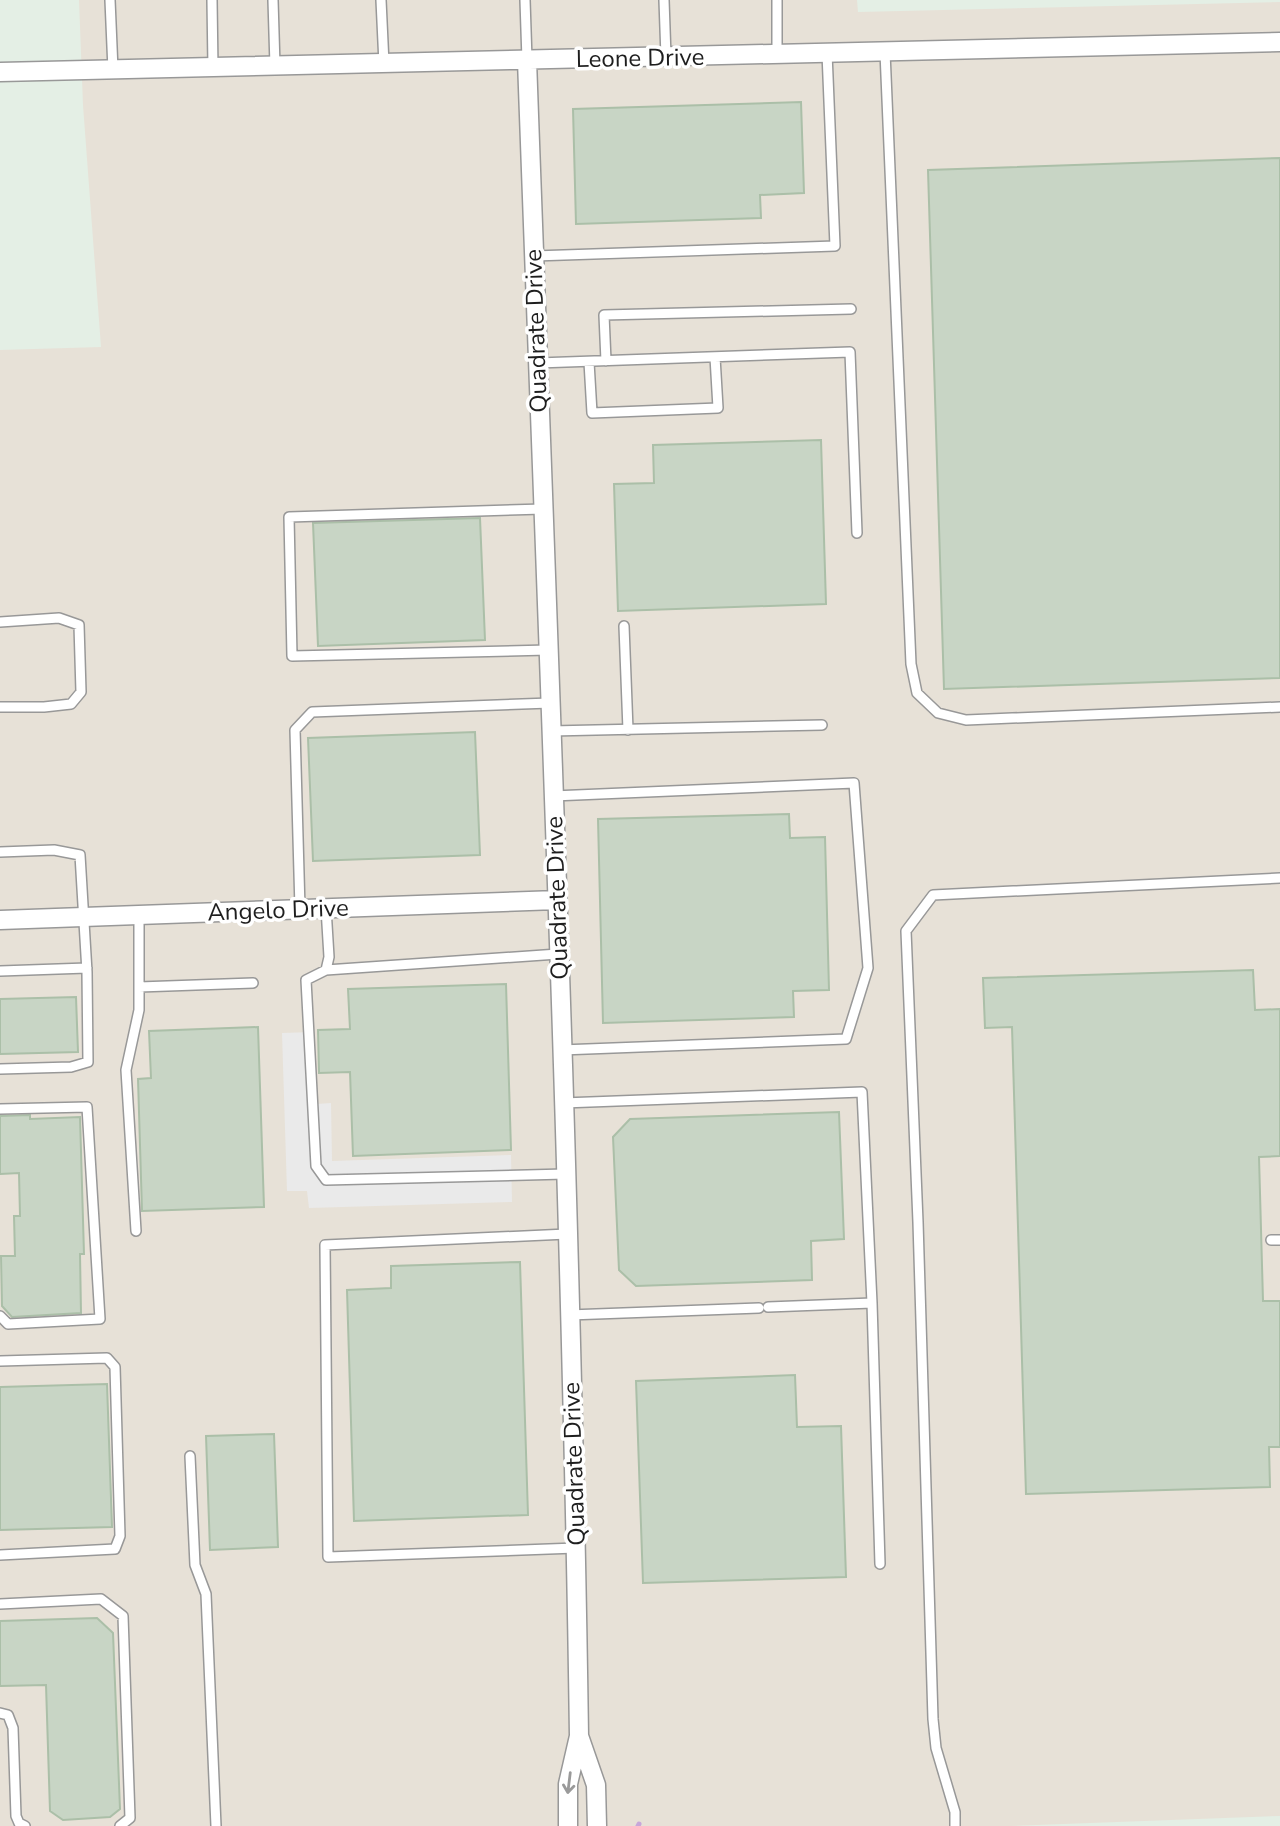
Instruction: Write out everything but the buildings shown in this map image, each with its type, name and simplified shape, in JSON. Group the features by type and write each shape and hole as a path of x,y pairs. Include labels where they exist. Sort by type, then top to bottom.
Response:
{"street":[{"name":"Leone Drive","path":"0,72 1280,42"},
{"name":"Quadrate Drive","path":"527,60 557,900 576,1548 579,1735 568,1784 568,1826"},
{"name":"Angelo Drive","path":"0,920 557,900"},
{"name":"Quadrate Drive","path":"579,1735 596,1784 597,1826"}],"lane":[{"path":"110,0 113,70"},
{"path":"212,0 213,68"},
{"path":"273,0 275,66"},
{"path":"381,0 384,64"},
{"path":"525,0 527,60"},
{"path":"664,0 666,57"},
{"path":"777,0 778,54"},
{"path":"885,52 911,664 917,693 939,713 966,720 1280,707"},
{"path":"534,256 835,246 827,53"},
{"path":"606,361 604,315 851,309"},
{"path":"538,363 850,352 857,533"},
{"path":"589,362 592,413 718,408 715,357"},
{"path":"543,509 289,517 292,656 548,650"},
{"path":"0,622 58,618 79,625 81,692 71,704 44,707 0,706"},
{"path":"624,626 628,730"},
{"path":"300,909 295,730 312,712 550,703"},
{"path":"551,731 822,725"},
{"path":"553,796 854,783 868,968 846,1039 561,1050"},
{"path":"0,852 54,850 80,855 87,968 88,1062 71,1067 0,1069"},
{"path":"955,1826 954,1812 936,1748 933,1719 906,931 933,895 1280,877"},
{"path":"326,908 329,957 326,970"},
{"path":"136,1231 126,1070 139,1010 139,915"},
{"path":"558,954 326,970 306,980 316,1166 326,1180 565,1174"},
{"path":"0,971 87,968"},
{"path":"139,987 253,983"},
{"path":"563,1103 862,1093 880,1564"},
{"path":"0,1109 87,1107 100,1319 8,1324 0,1316"},
{"path":"567,1234 325,1245 328,1557 576,1548"},
{"path":"569,1315 872,1303"},
{"path":"0,1362 107,1358 115,1367 120,1536 115,1549 0,1555"},
{"path":"190,1456 195,1564 206,1594 216,1826"},
{"path":"0,1604 101,1599 123,1616 130,1818 120,1826"},
{"path":"0,1713 8,1715 13,1728 16,1815 19,1823 25,1826"}],"shaded area":[{"path":"79,0 857,0 858,12 1280,2 1280,1816 1011,1826 0,1826 0,350 101,347 83,105"},
{"path":"313,1032 317,1104 331,1103 332,1161 511,1155 512,1202 309,1208 307,1191 287,1191 282,1033"}]}
